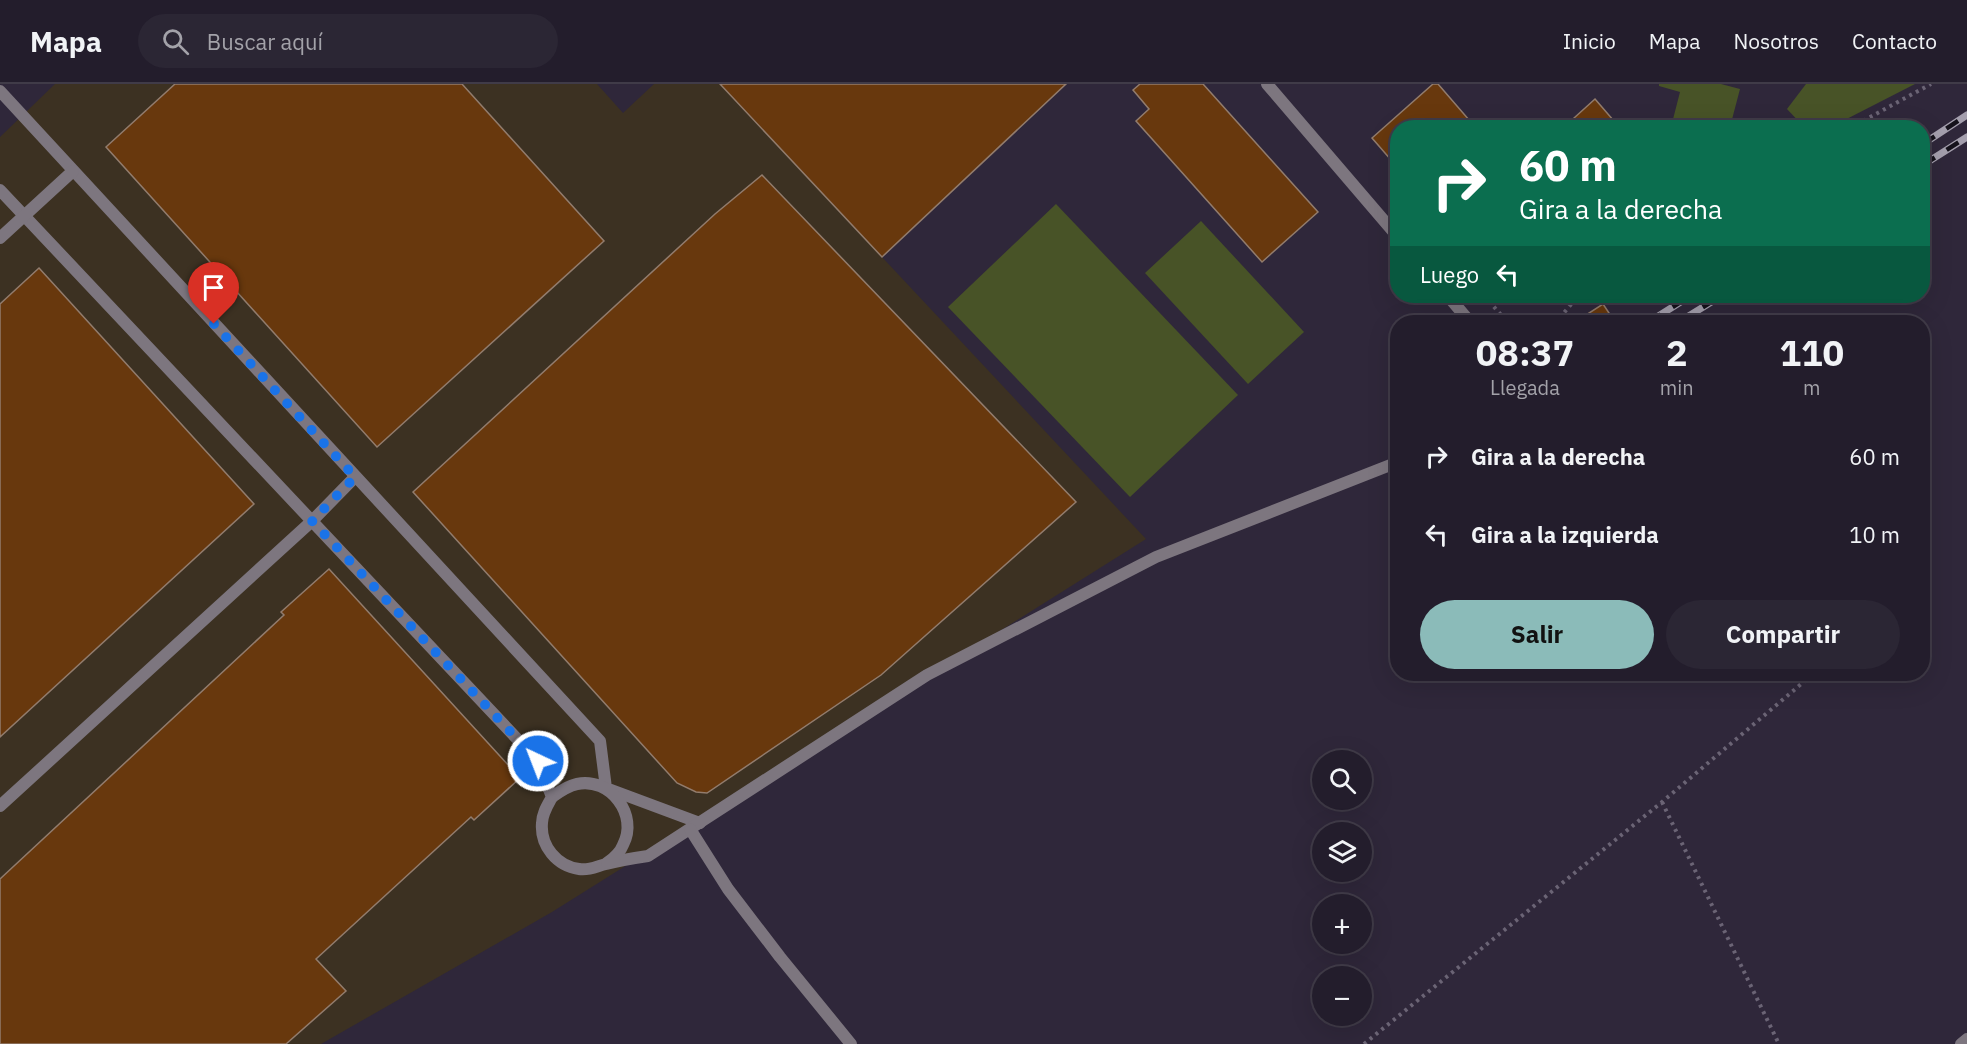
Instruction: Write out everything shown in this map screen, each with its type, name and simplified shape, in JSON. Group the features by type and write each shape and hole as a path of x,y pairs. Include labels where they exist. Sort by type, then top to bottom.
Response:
{"street":[{"path":"1267,84 1390,228"},
{"path":"0,91 600,741 606,788 624,807 628,832 624,845 606,864"},
{"path":"0,238 73,171"},
{"path":"0,190 538,761 552,798"},
{"path":"1454,303 1464,315"},
{"path":"851,1044 728,890 695,826 592,784 577,783 552,798 545,809 542,836 547,848 556,859 567,866 580,870 648,856 695,826 927,675 1156,557 1390,465"},
{"path":"0,806 312,521 355,477"},
{"path":"1961,1044 1967,1039"}],"path":[{"path":"1865,120 1931,84"},
{"path":"1491,303 1501,315"},
{"path":"1562,315 1572,303"},
{"path":"1364,1044 1662,802 1806,681"},
{"path":"1662,802 1779,1044"}],"shaded area":[{"path":"55,84 597,84 623,113 654,84 720,84 1146,539 552,912 321,1044 0,1044 0,137"}],"green space":[{"path":"1659,84 1721,84 1740,89 1732,120 1673,120 1680,92 1659,86"},
{"path":"1806,84 1915,84 1845,120 1797,120 1787,109"},
{"path":"1056,204 1238,395 1130,497 948,307"},
{"path":"1201,221 1304,332 1248,384 1145,273"}],"building":[{"path":"175,84 462,84 604,241 377,447 106,147"},
{"path":"720,84 1066,84 882,257"},
{"path":"1140,84 1203,84 1318,212 1262,262 1136,121 1149,109 1133,90"},
{"path":"1433,84 1438,84 1469,120 1392,120"},
{"path":"1595,99 1613,120 1572,120"},
{"path":"1390,122 1390,159 1372,138"},
{"path":"762,175 1076,502 881,675 707,793 696,792 677,783 413,492 715,214"},
{"path":"39,268 254,504 0,737 0,304"},
{"path":"1603,304 1610,315 1586,315"},
{"path":"329,569 520,778 474,820 471,817 316,959 346,991 286,1044 0,1044 0,879 284,615 281,612"}],"railway":[{"path":"1930,139 1967,115"},
{"path":"1930,161 1967,137"},
{"path":"1660,315 1679,303"},
{"path":"1690,315 1710,303"}],"route":[{"path":"214,324 355,477 312,521 538,761"}]}
